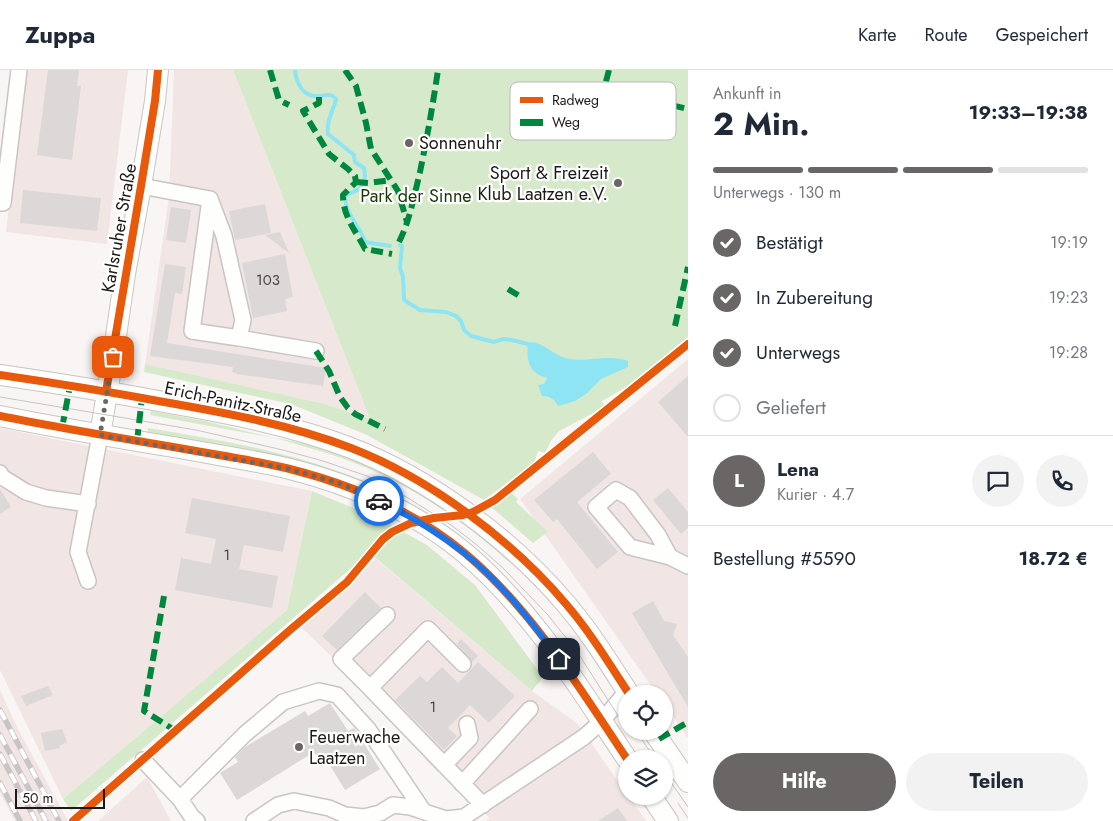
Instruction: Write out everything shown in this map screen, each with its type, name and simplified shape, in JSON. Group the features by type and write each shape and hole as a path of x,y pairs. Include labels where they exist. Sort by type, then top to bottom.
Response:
{"main road":[{"name":"Karlsruher Straße","path":"100,435 155,101 158,70"},
{"name":"Erich-Panitz-Straße","path":"0,375 221,412 297,430 351,448 402,473 462,509 530,566 567,604 605,655 624,685"},
{"path":"0,416 289,469 339,483 410,516 466,554 498,584 541,636 602,721 620,750"},
{"path":"659,740 688,782"},
{"path":"657,805 668,821"}],"street":[{"path":"0,202 3,203 19,70"},
{"path":"141,186 210,199"},
{"path":"210,199 192,331 316,351"},
{"path":"210,199 224,236 242,320 239,338"},
{"path":"88,581 78,552 100,435"},
{"path":"0,473 2,477 26,492 46,498 88,504"},
{"path":"670,557 658,536 630,498 616,490 596,507 630,546 670,557 688,566"},
{"path":"387,615 341,659 483,805"},
{"path":"370,688 428,629 463,664"},
{"path":"180,799 245,734 283,702 319,691 337,695 368,729 424,812"},
{"path":"254,821 278,805 294,801 364,817 380,813 393,805 410,807 446,818 464,817 584,737 618,703"},
{"path":"462,784 530,709"},
{"path":"444,765 470,738 467,724"},
{"path":"143,760 180,799 192,817 197,821"}],"shaded area":[{"path":"25,70 128,70 107,244 6,232"},
{"path":"174,70 233,70 370,419 321,403 145,364 169,197"},
{"path":"688,359 688,738 673,716 673,685 651,685 520,499"},
{"path":"0,428 312,491 287,610 63,799 0,670"},
{"path":"376,559 532,691 578,724 618,782 618,805 635,805 646,821 485,821 490,818 426,761 411,733 302,628"},
{"path":"0,690 17,727 68,821 15,821 0,793"},
{"path":"147,777 171,821 98,821"}],"green space":[{"name":"Park der Sinne","path":"233,70 688,70 688,337 633,383 602,401 605,407 559,431 545,453 538,451 535,461 484,500 367,435 291,404 144,372 145,364 321,403 370,419"},
{"path":"151,411 205,421 274,438 150,415"},
{"path":"148,428 265,450 303,460 377,486 412,504 446,525 501,573 499,574 409,508 147,437"},
{"path":"275,438 320,446 375,468 445,506 512,559 509,562 452,516 411,490 344,459"},
{"path":"312,491 382,520 427,545 475,585 543,677 532,691 377,559 366,555 71,811 63,799 287,610"},
{"path":"509,491 518,499 516,502 548,532 533,543 490,506"}],"water":[{"path":"531,342 541,345 565,358 577,360 621,359 628,361 628,367 601,379 586,394 575,401 558,406 552,398 542,396 538,385 544,384 547,379 535,373 530,365 528,360 528,344"}],"building":[{"path":"48,70 79,70 77,86 81,86 72,160 37,155"},
{"path":"23,190 101,198 97,231 20,223"},
{"path":"265,204 271,233 235,240 229,211"},
{"path":"171,207 191,210 186,243 166,240"},
{"path":"280,232 289,253 265,235"},
{"path":"285,254 293,297 285,299 287,311 253,318 242,263"},
{"path":"165,264 186,267 182,294 175,293 167,343 326,368 323,386 237,374 232,372 233,367 150,356"},
{"path":"688,376 688,437 658,402"},
{"path":"593,452 611,474 577,502 618,552 597,569 557,519 553,522 534,500"},
{"path":"668,488 688,512 688,528 681,534 653,500"},
{"path":"0,489 11,507 0,514"},
{"path":"192,498 290,516 283,552 244,545 239,569 278,576 272,608 175,590 181,558 211,564 216,539 185,533"},
{"path":"365,592 381,608 337,650 322,636"},
{"path":"653,601 664,621 677,624 673,635 688,657 688,707 632,613"},
{"path":"461,639 478,656 472,662 457,644"},
{"path":"478,662 515,696 489,723 470,705 448,728 457,736 444,750 395,700 420,676 427,682 442,667 458,683"},
{"path":"48,686 53,695 26,706 21,696"},
{"path":"330,703 348,731 354,728 380,769 345,790 323,754 317,757 314,752 237,800 220,773 238,762 235,757 245,747 305,711 308,716"},
{"path":"62,729 67,742 59,746 60,748 45,751 41,733"},
{"path":"618,808 627,821 598,821"}],"waterway":[{"path":"295,70 301,88 308,94 312,96 329,95 336,99 329,121 328,134 354,155 355,162 364,168 365,177 361,188 345,196 347,209 365,242 390,246"},
{"path":"400,245 402,246 400,268 403,277 404,300 420,310 446,312 456,316 461,321 464,330 471,336 494,342 503,339 528,344"}],"tram line":[{"path":"0,397 196,430 283,450 367,476 408,498 451,525 503,568 547,614 576,650 618,716"},
{"path":"642,740 649,750"},
{"path":"673,785 688,807"},
{"path":"678,803 688,818"}],"railway":[{"path":"0,710 59,821"},
{"path":"0,735 46,821"},
{"path":"0,754 36,821"},
{"path":"0,783 20,821"}],"marked path":[{"path":"270,70 279,100 289,105"},
{"path":"345,70 356,86 371,149 398,191 407,222"},
{"path":"399,242 409,217 420,172 438,70"},
{"path":"606,82 609,70"},
{"path":"319,97 319,103 303,111 329,154 355,176 356,182 343,195 345,210 351,224 365,249 392,254"},
{"path":"676,106 688,109"},
{"path":"356,182 368,183 391,180"},
{"path":"675,326 688,267"},
{"path":"508,289 521,297"},
{"path":"316,351 329,371 340,397 348,408 355,414 385,429"},
{"path":"62,428 70,386"},
{"path":"137,441 142,398"},
{"path":"164,596 144,711 176,731"},
{"path":"673,731 688,722"}],"cycle path":[{"path":"106,392 155,101 158,70"},
{"path":"73,821 347,582 383,539 392,532 411,523 473,512 495,500 688,344"},
{"path":"0,375 62,384 259,420 328,440 380,461 410,476 468,513 521,557 575,615 623,685"},
{"path":"0,416 290,469 337,483 405,513 447,539 466,554 512,600 553,650 621,750"}],"way so far":[{"path":"113,357 100,435 289,469 339,483 379,501"}],"place":[{"name":"Sonnenuhr","path":"409,143"},
{"name":"Sport & Freizeit Klub Laatzen e.V.","path":"618,183"},
{"name":"Feuerwache Laatzen","path":"299,747"}],"route":[{"path":"379,501 410,516 466,554 498,584 526,616 559,659"}]}
